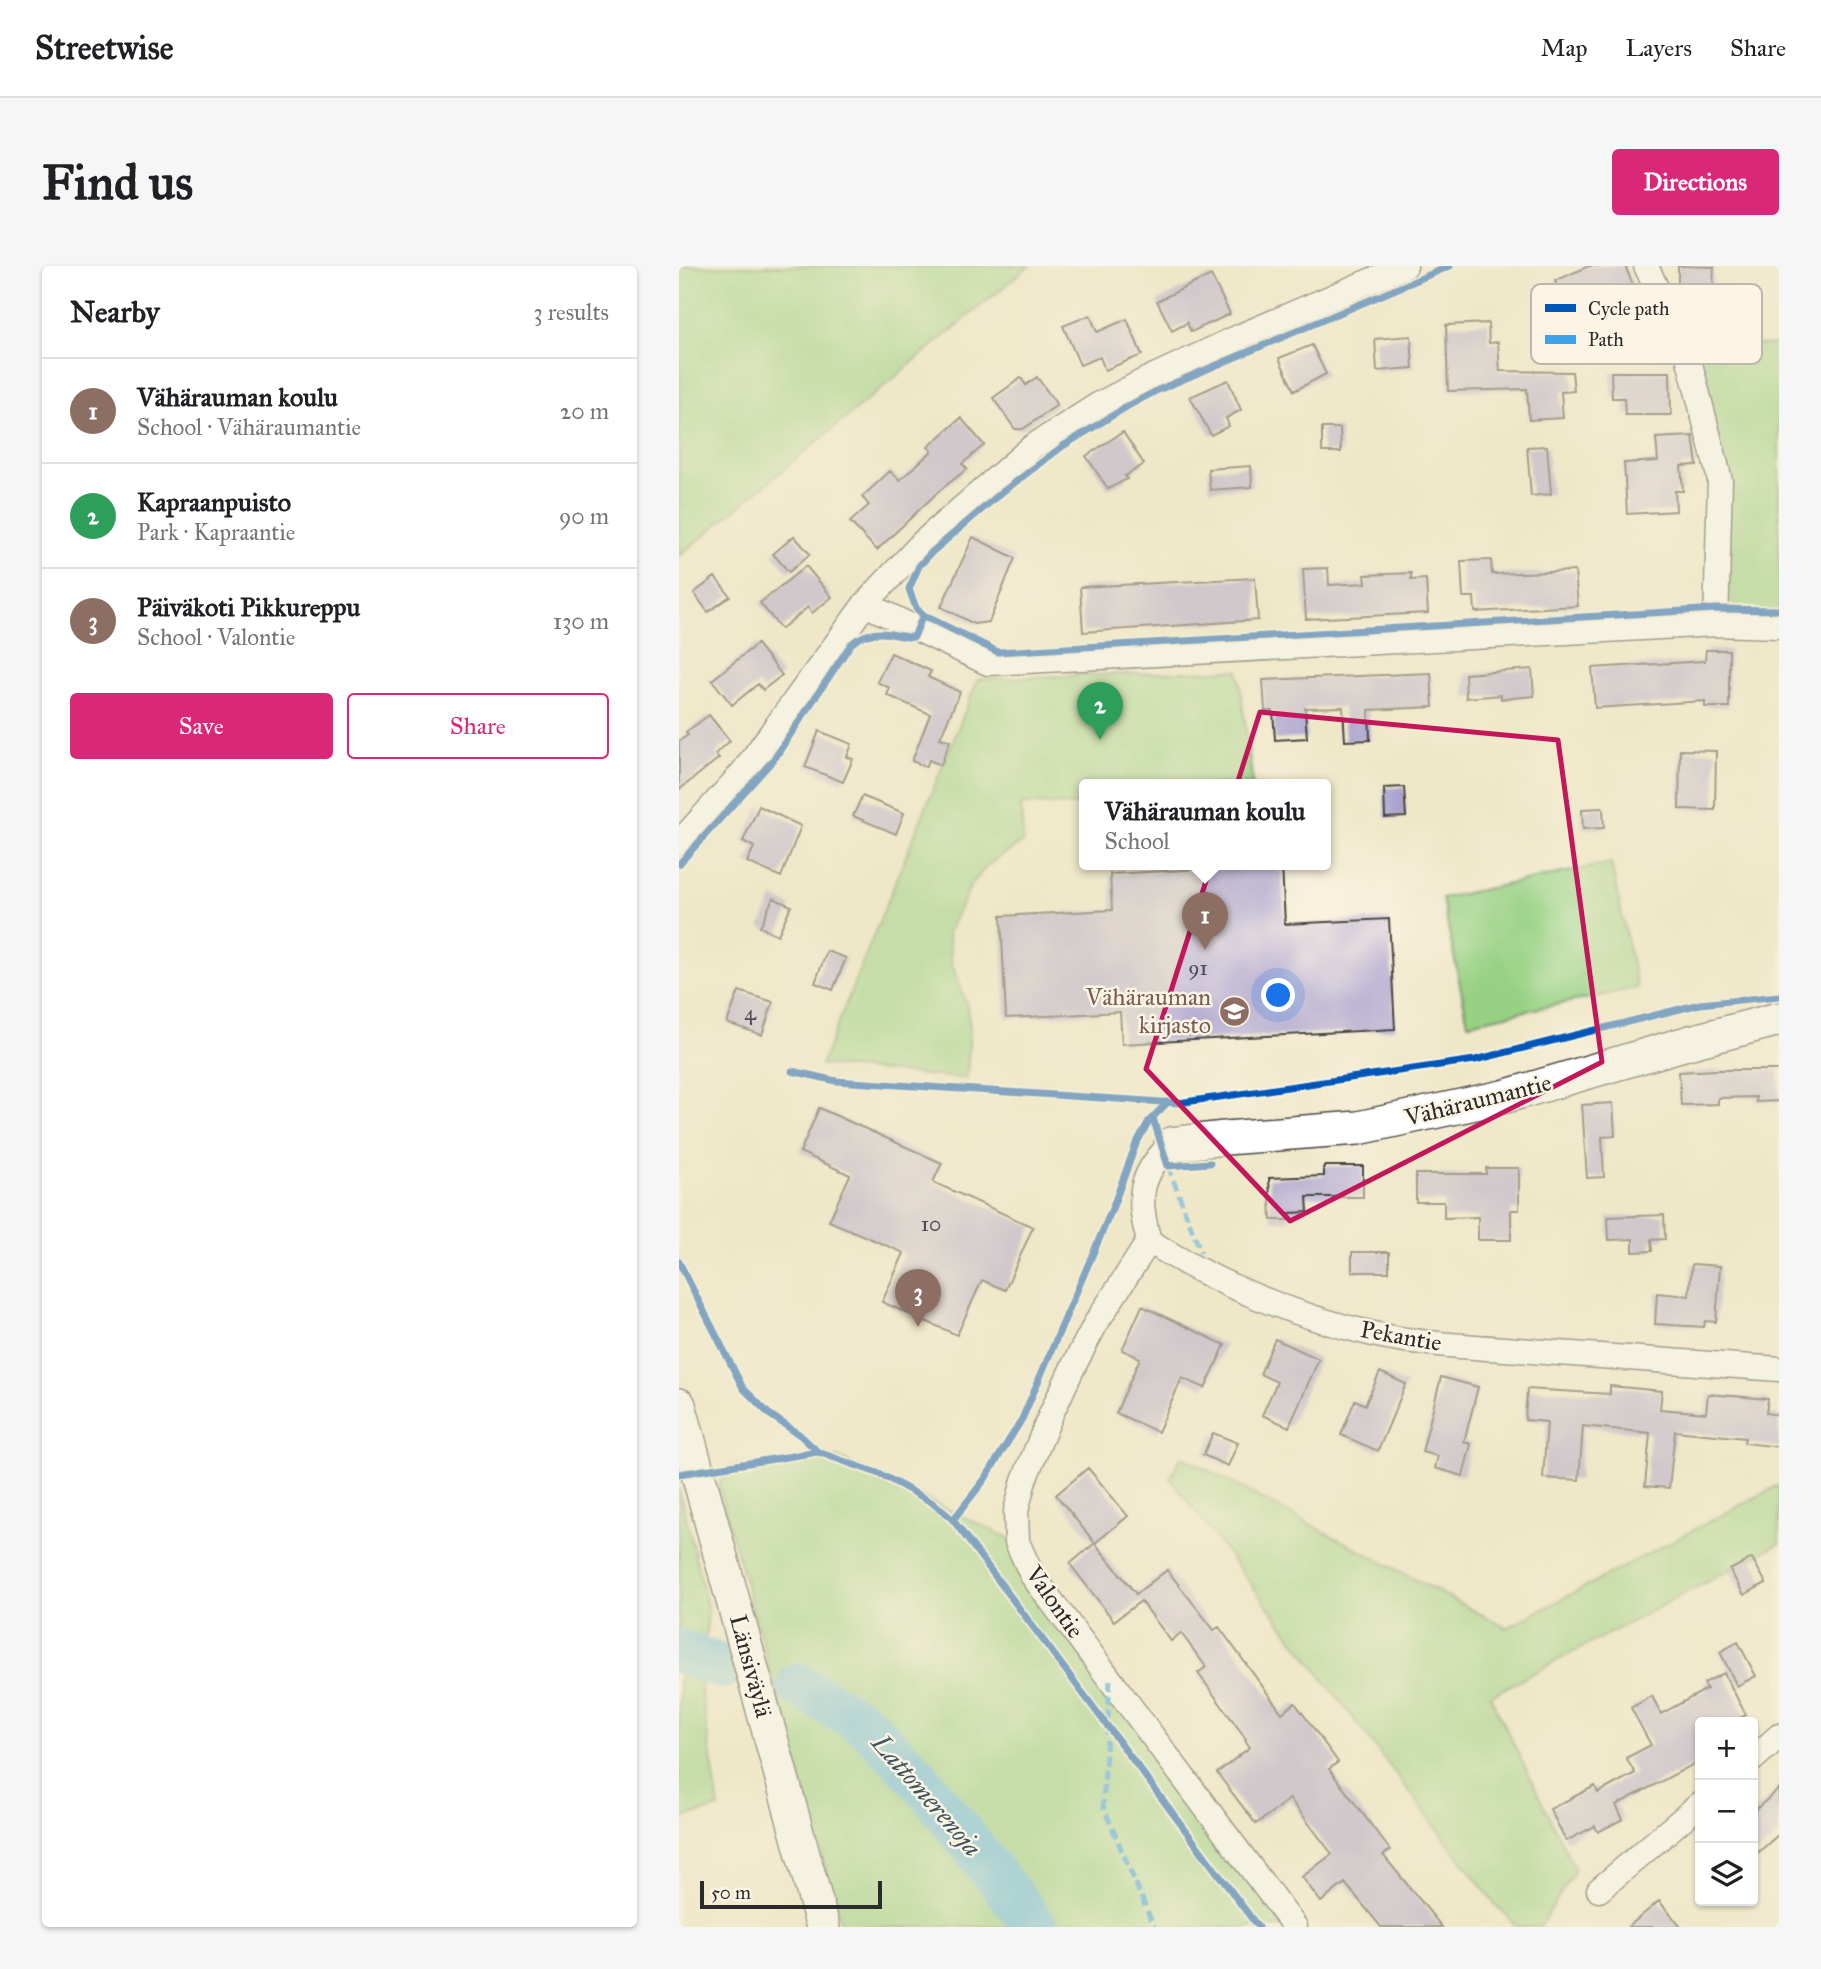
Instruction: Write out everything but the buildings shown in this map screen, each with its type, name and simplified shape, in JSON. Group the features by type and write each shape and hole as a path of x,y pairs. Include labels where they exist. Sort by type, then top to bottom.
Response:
{"street":[{"path":"679,844 743,772 865,604 922,543 1032,447 1096,406 1243,335 1405,266"},
{"path":"1646,266 1654,284"},
{"path":"1690,364 1720,480 1716,624"},
{"path":"865,604 988,663 1716,624 1779,626"},
{"name":"Vähäraumantie","path":"1171,1144 1358,1128 1503,1097 1779,1018"},
{"path":"1149,1241 1141,1211 1145,1179 1154,1160 1171,1144"},
{"name":"Pekantie","path":"1149,1241 1179,1261 1228,1285 1304,1314 1374,1334 1461,1345 1779,1369"},
{"name":"Valontie","path":"1149,1241 1096,1323 1051,1413 1024,1480 1016,1511 1017,1542 1032,1575 1296,1927"},
{"name":"Länsiväylä","path":"679,1405 823,1927"},
{"path":"1758,1755 1779,1736"},
{"path":"1599,1890 1695,1808"}],"highlighted area":[{"path":"1260,712 1558,740 1602,1062 1290,1221 1146,1069"}],"green space":[{"path":"679,266 1029,266 679,556"},
{"path":"1762,345 1779,345 1779,611 1717,609 1720,480 1700,364 1762,364"},
{"path":"1238,670 1252,779 1079,779 1079,805 1021,804 1023,842 987,866 971,885 948,933 952,964 967,1006 970,1028 967,1079 821,1065 978,679"},
{"path":"1611,863 1637,988 1468,1023 1442,898"},
{"path":"1181,1456 1507,1628 1779,1485 1779,1544 1490,1696 1575,1870 1540,1927 1517,1927 1495,1904 1170,1478"},
{"path":"837,1457 1017,1542 1298,1927 842,1927 718,1485 732,1466"},
{"path":"679,1488 708,1610 701,1692 719,1808 679,1819"}],"waterway":[{"name":"Lattomerenoja","path":"679,1651 723,1667"},
{"name":"Lattomerenoja","path":"798,1685 865,1724 916,1775 1036,1927"}],"marked path":[{"path":"1168,1166 1201,1253"},
{"path":"1110,1680 1103,1806 1154,1927"}],"cycle path":[{"path":"1450,266 1158,390 1063,446 1001,493 919,566 909,589 916,608 923,615 998,652 1717,609 1779,610"},
{"path":"679,864 774,759 851,644 872,634 914,637 923,615"},
{"path":"792,1071 836,1081 1178,1103 1475,1060 1700,1004 1779,996"},
{"path":"953,1520 985,1479 1022,1419 1112,1209 1136,1144 1149,1121 1168,1102"},
{"path":"1153,1118 1168,1166 1210,1163"},
{"path":"679,1262 743,1388 769,1414 800,1435 818,1452 880,1474 935,1504 953,1520 1258,1927"},
{"path":"679,1474 818,1452"}],"place":[{"name":"Kapraanpuisto","path":"1100,740"},
{"name":"Vähärauman koulu","path":"1205,950"},
{"name":"Vähärauman kirjasto","path":"1234,1011"},
{"name":"Päiväkoti Pikkureppu","path":"918,1327"}]}
